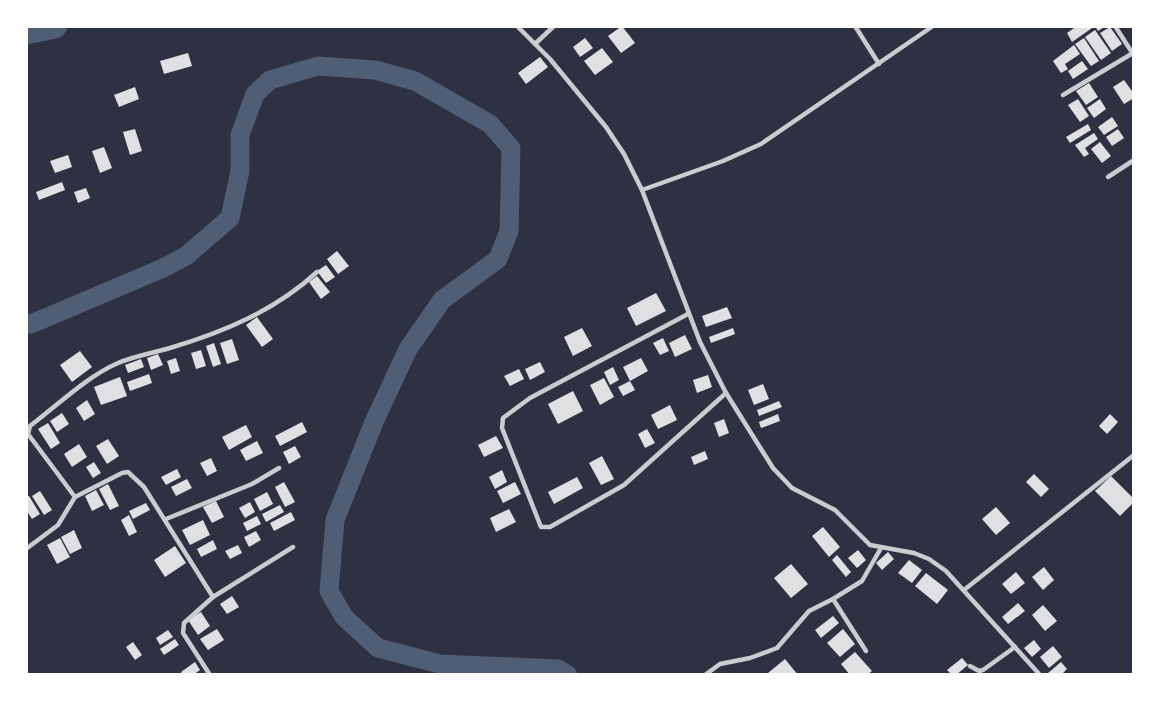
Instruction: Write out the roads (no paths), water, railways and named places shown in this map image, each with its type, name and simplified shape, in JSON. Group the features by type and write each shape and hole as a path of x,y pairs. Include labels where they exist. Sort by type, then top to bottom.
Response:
{"street":[{"path":"517,26 536,43 615,139 642,190 688,314 726,393 773,468 786,483 829,506 867,544 900,549 929,559 946,571 1040,675"},
{"path":"536,43 554,26"},
{"path":"855,26 879,64"},
{"path":"642,190 723,161 761,144 933,26"},
{"path":"1063,95 1133,54 1115,26"},
{"path":"1108,177 1134,160"},
{"path":"75,497 28,434 30,426 104,369 251,318 283,300 317,272"},
{"path":"688,314 530,398 504,416 502,428 541,527 550,527 624,485 726,393"},
{"path":"964,590 1134,455"},
{"path":"166,519 253,484 279,468"},
{"path":"26,550 58,525 75,497 122,472 128,472 144,487 166,519 213,597"},
{"path":"210,675 182,628 184,623 213,597 293,547"},
{"path":"705,675 720,664 750,658 776,648 809,611 862,581 881,548"},
{"path":"833,599 866,651"},
{"path":"970,666 979,671 983,670 1015,646"}],"waterway":[{"path":"26,35 56,29 58,26"},
{"path":"26,324 161,269 186,256 230,218 240,171 240,135 255,94 270,80 318,66 375,70 415,81 490,124 511,148 509,231 498,259 442,300 408,349 374,422 335,520 329,591 344,617 378,648 440,664 558,669 568,675"}]}
